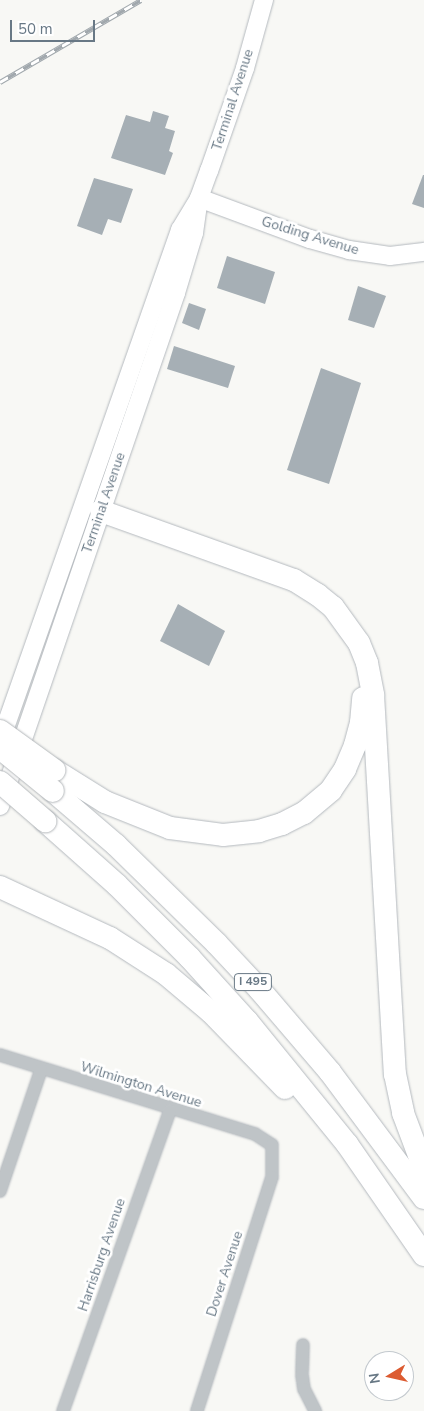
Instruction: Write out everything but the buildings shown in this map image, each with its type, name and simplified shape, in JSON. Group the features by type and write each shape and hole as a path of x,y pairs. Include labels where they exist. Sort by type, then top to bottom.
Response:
{"highway":[{"path":"0,731 53,781 158,825 210,835 247,834 287,822 304,813 324,798 345,769 361,723 362,688 352,653 340,632 317,607 276,584 93,514"},
{"path":"93,514 276,572 302,584 333,607 347,624 363,652 370,673 374,707 393,1057 404,1113 424,1169"},
{"name":"I 495","path":"0,748 53,781 260,990 358,1109 424,1198"},
{"name":"I 495","path":"0,782 45,820 123,892 190,958 247,1020 347,1144 424,1255"},
{"path":"0,887 110,938 166,974 191,995 211,1012 278,1080 408,1231"}],"main road":[{"name":"Terminal Avenue","path":"0,742 93,514 176,293 194,233 199,198 245,68 264,0"},
{"name":"Golding Avenue","path":"199,198 310,239 349,250 390,256 424,252"},
{"name":"Terminal Avenue","path":"0,806 93,514"}],"street":[{"name":"Wilmington Avenue","path":"0,1056 170,1110 255,1134 272,1145"},
{"path":"0,1191 41,1070"},
{"name":"Harrisburg Avenue","path":"63,1411 170,1110"},
{"name":"Dover Avenue","path":"197,1411 272,1177 272,1145"},
{"path":"303,1345 302,1375 304,1389 315,1411"}],"railway":[{"path":"0,82 141,0"}]}
